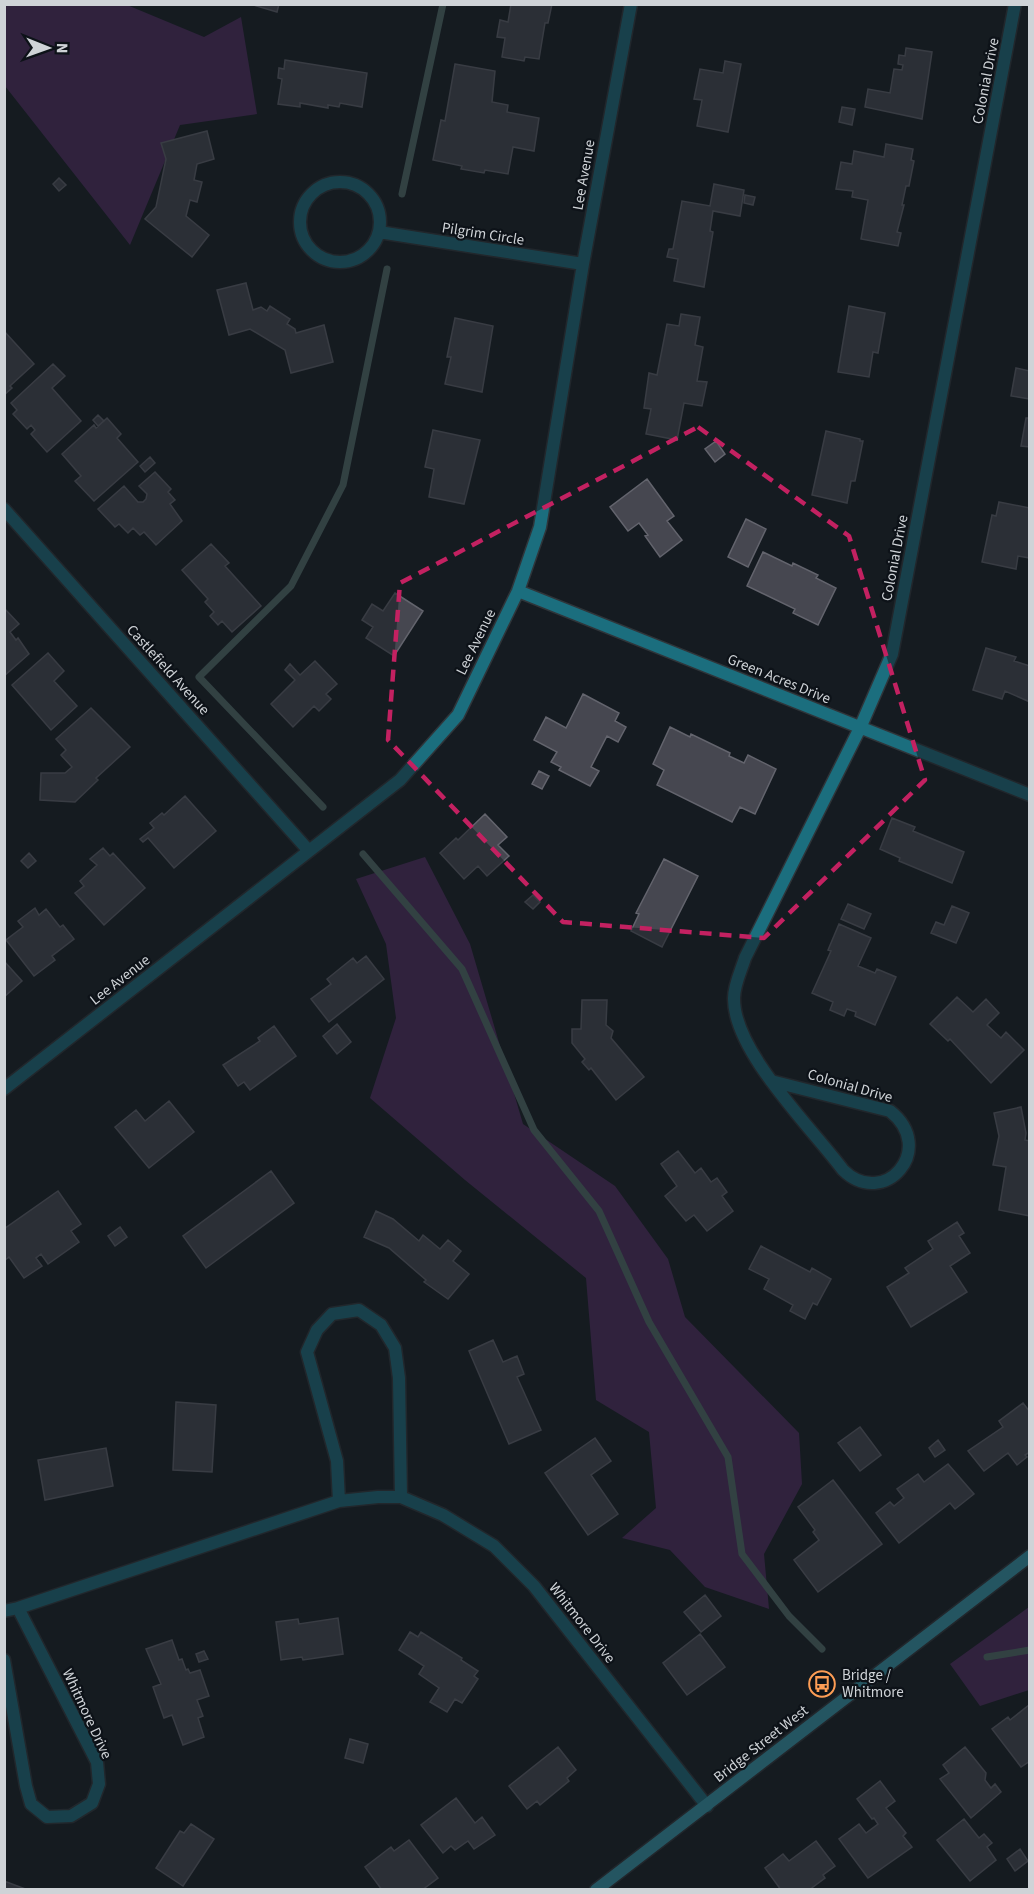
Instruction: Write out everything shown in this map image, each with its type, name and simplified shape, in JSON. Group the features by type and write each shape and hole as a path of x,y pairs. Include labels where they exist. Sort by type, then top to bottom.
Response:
{"main road":[{"name":"Bridge Street West","path":"597,1890 1029,1556"}],"street":[{"name":"Lee Avenue","path":"4,1089 400,780 458,715 518,591 540,527 583,264 631,4"},
{"name":"Colonial Drive","path":"771,1080 890,1111 907,1129 910,1150 905,1164 895,1175 883,1181 862,1181 848,1175 771,1080 741,1034 734,997 745,958 860,728 892,654 1015,4"},
{"path":"342,181 356,184 368,192 376,204 380,218 379,232 373,245 363,255 350,261 330,262 317,256 306,246 299,228 299,214 308,196 318,187 328,182 342,181"},
{"name":"Pilgrim Circle","path":"379,232 583,264"},
{"name":"Castlefield Avenue","path":"4,509 309,851"},
{"name":"Green Acres Drive","path":"518,591 1029,795"},
{"path":"339,1501 337,1461 307,1352 317,1330 332,1314 359,1310 381,1325 395,1348 399,1378 401,1497"},
{"name":"Whitmore Drive","path":"4,1611 339,1501 401,1497 443,1515 494,1546 534,1586 706,1806"},
{"name":"Whitmore Drive","path":"4,1660 31,1804 47,1817 72,1816 92,1803 99,1784 97,1762 18,1608"}],"highlighted area":[{"path":"698,427 849,536 925,780 764,938 563,922 388,740 400,583"}],"shaded area":[{"path":"5,5 127,5 204,37 241,17 257,114 180,125 130,245 5,86"},
{"path":"425,857 470,944 523,1124 615,1186 668,1259 685,1317 799,1433 802,1484 764,1554 769,1609 705,1587 670,1550 622,1538 656,1508 649,1432 596,1400 586,1278 465,1180 370,1098 396,1018 386,944 356,879"},
{"path":"1029,1607 1029,1690 980,1706 950,1664"}],"building":[{"path":"250,4 279,4 277,12"},
{"path":"511,4 552,4 548,23 545,23 539,59 525,57 524,61 502,57 505,38 497,37 500,20 508,22"},
{"path":"906,48 932,52 922,119 865,107 868,89 890,93 894,69 902,70 903,65 898,64 899,55 905,56"},
{"path":"285,60 367,73 362,107 340,103 339,107 328,105 328,108 300,103 300,107 278,104 282,79 278,78 279,68 284,69"},
{"path":"725,61 741,64 728,132 697,126 702,100 694,99 700,69 723,73"},
{"path":"455,64 495,71 492,102 508,105 507,112 539,118 534,151 513,147 508,174 461,169 462,166 433,160 441,120 445,121"},
{"path":"842,107 855,109 852,125 839,122"},
{"path":"207,131 214,159 197,164 194,180 202,182 197,202 190,200 186,216 209,235 192,257 145,219 156,207 166,159 161,143"},
{"path":"886,144 913,149 911,160 914,161 909,186 906,186 897,232 901,233 898,246 861,239 868,200 852,197 853,191 836,189 841,162 852,164 854,151 884,157"},
{"path":"59,178 66,185 59,191 53,184"},
{"path":"714,184 744,190 740,216 713,211 710,231 713,232 704,287 674,281 678,259 667,257 669,249 673,249 682,201 710,206"},
{"path":"745,195 755,197 753,205 744,203"},
{"path":"246,283 253,310 261,307 267,311 270,306 290,319 287,324 295,329 296,333 324,325 333,362 291,373 285,350 250,329 229,335 217,290"},
{"path":"849,306 885,313 878,353 873,352 869,377 838,372"},
{"path":"681,314 700,317 695,345 703,347 697,381 707,382 702,406 684,403 677,440 646,434 651,409 644,408 649,373 657,375 667,324 679,326"},
{"path":"455,318 493,326 482,392 445,384 451,357 447,357"},
{"path":"4,331 34,364 10,386 12,388 4,395"},
{"path":"53,364 65,376 52,388 81,421 47,452 31,434 35,430 31,425 27,429 13,414 17,410 11,403"},
{"path":"1016,368 1030,371 1030,399 1011,396"},
{"path":"98,415 104,421 98,426 93,420"},
{"path":"107,418 121,434 117,438 138,462 94,501 75,481 81,476 62,454 94,425 96,428"},
{"path":"1026,418 1030,418 1030,447 1021,446"},
{"path":"433,430 480,440 464,504 429,497 434,469 425,467"},
{"path":"826,431 863,441 855,481 851,481 847,503 812,495"},
{"path":"716,441 725,454 715,462 705,449"},
{"path":"150,457 155,463 145,472 140,466"},
{"path":"155,472 171,489 168,492 175,500 170,504 182,521 156,545 144,532 140,535 133,528 128,533 119,524 115,527 98,509 124,486 138,502 143,502 147,494 139,486"},
{"path":"647,479 674,516 667,521 682,540 660,557 639,523 628,531 610,507"},
{"path":"999,502 1030,508 1030,558 1018,556 1016,569 982,562 992,515 996,516"},
{"path":"746,519 766,529 748,567 728,557"},
{"path":"211,544 229,563 225,566 261,606 232,632 222,621 218,625 210,616 214,612 205,602 208,599 182,570"},
{"path":"763,552 818,575 816,578 836,588 818,625 793,613 795,609 747,586"},
{"path":"395,593 423,611 394,656 366,638 373,627 362,620 372,604 383,611"},
{"path":"4,608 19,624 10,632 16,640 18,638 29,654 4,676"},
{"path":"986,648 1016,657 1014,661 1030,666 1030,702 1005,691 1002,699 973,690"},
{"path":"48,653 64,671 54,681 77,706 51,730 12,685"},
{"path":"315,661 337,684 326,694 331,699 319,711 314,706 293,727 271,704 295,680 285,670 290,664 300,675"},
{"path":"583,694 619,713 615,721 626,727 618,742 607,736 591,767 599,771 590,786 559,770 561,767 551,762 557,752 534,740 546,717 566,728"},
{"path":"91,708 130,747 96,778 98,780 75,802 40,800 41,773 65,773 72,767 61,755 66,750 56,739"},
{"path":"670,727 690,737 691,734 730,753 729,756 744,763 748,755 776,769 755,814 740,807 732,822 657,785 664,770 653,764"},
{"path":"539,771 549,776 542,789 532,784"},
{"path":"185,796 216,831 174,868 148,838 143,842 140,839 154,828 150,823 162,813 164,815"},
{"path":"485,814 507,837 498,845 509,856 487,876 478,866 464,879 440,853 456,838 458,840"},
{"path":"892,818 915,827 913,831 964,852 952,883 899,861 900,858 880,849"},
{"path":"103,848 110,856 113,853 145,888 104,925 75,893 84,886 80,881 97,865 90,859"},
{"path":"29,853 36,861 28,868 21,861"},
{"path":"664,859 698,876 662,947 631,931 639,914 636,913"},
{"path":"533,895 540,902 533,909 525,902"},
{"path":"848,904 871,914 864,929 841,919"},
{"path":"952,906 969,913 956,943 931,933 936,922 944,925"},
{"path":"35,908 39,915 46,909 60,927 63,925 74,939 52,956 55,960 34,976 6,940 23,927 18,921"},
{"path":"839,924 871,938 858,966 875,973 877,969 896,977 875,1025 855,1016 856,1012 847,1009 844,1016 830,1010 833,1002 812,993 831,951 828,950"},
{"path":"366,956 384,979 329,1022 311,999 331,984 327,979 353,958 357,963"},
{"path":"4,961 22,981 4,997"},
{"path":"957,997 973,1012 986,999 999,1013 987,1025 1001,1038 1006,1032 1024,1050 991,1083 950,1039 948,1041 930,1024"},
{"path":"582,1000 607,1000 606,1025 613,1031 611,1038 644,1077 616,1100 591,1068 589,1070 582,1062 585,1059 572,1043 572,1029 581,1029"},
{"path":"337,1024 351,1042 337,1054 323,1036"},
{"path":"274,1026 296,1056 250,1090 244,1082 238,1086 223,1065 260,1041 258,1038"},
{"path":"169,1101 194,1132 149,1168 115,1127 136,1110 145,1121"},
{"path":"1021,1107 1026,1133 1025,1140 1030,1141 1030,1216 999,1210 1006,1167 993,1165 999,1136 994,1113"},
{"path":"678,1151 695,1173 701,1168 711,1182 717,1178 727,1192 722,1196 733,1211 707,1231 694,1215 686,1221 665,1196 677,1186 661,1164"},
{"path":"271,1171 294,1203 206,1268 183,1236"},
{"path":"58,1191 81,1224 71,1231 79,1242 48,1264 41,1254 36,1258 42,1266 24,1278 9,1257 4,1261 4,1229"},
{"path":"376,1211 393,1219 419,1241 423,1235 440,1249 448,1240 461,1251 453,1261 469,1274 448,1299 424,1282 426,1280 389,1248 364,1237"},
{"path":"957,1222 964,1233 959,1236 970,1253 950,1266 967,1292 911,1327 887,1287 909,1273 905,1268 933,1249 928,1241"},
{"path":"120,1227 127,1237 115,1246 108,1236"},
{"path":"761,1246 810,1272 812,1268 831,1279 817,1305 813,1303 805,1319 790,1311 793,1305 764,1289 769,1279 749,1269"},
{"path":"493,1340 503,1362 517,1356 524,1374 517,1377 541,1430 509,1444 469,1351"},
{"path":"176,1402 216,1405 212,1472 173,1470"},
{"path":"1023,1403 1030,1412 1030,1452 1017,1465 1008,1453 984,1471 968,1451 1003,1427 999,1421"},
{"path":"860,1427 881,1455 860,1471 838,1443"},
{"path":"595,1438 611,1461 591,1475 618,1514 588,1535 545,1473"},
{"path":"938,1440 945,1450 935,1457 929,1448"},
{"path":"106,1448 113,1486 45,1500 38,1460"},
{"path":"948,1464 974,1494 955,1509 950,1503 899,1543 876,1513 890,1502 894,1506 904,1498 897,1489 918,1474 924,1482"},
{"path":"833,1480 882,1544 818,1592 794,1560 819,1540 813,1532 815,1530 798,1507"},
{"path":"705,1595 721,1616 701,1632 684,1612"},
{"path":"338,1618 343,1654 303,1660 302,1657 281,1660 276,1622 298,1619 299,1624"},
{"path":"410,1632 418,1637 421,1632 478,1671 474,1676 478,1679 462,1703 455,1699 447,1712 430,1702 439,1688 419,1674 424,1666 399,1650"},
{"path":"700,1634 725,1667 687,1695 663,1663"},
{"path":"172,1640 179,1660 182,1659 186,1670 188,1669 190,1673 200,1670 209,1696 197,1700 203,1716 198,1718 204,1737 183,1745 172,1715 164,1718 153,1687 161,1684 146,1649"},
{"path":"204,1651 208,1659 199,1662 196,1654"},
{"path":"1029,1705 1030,1761 1021,1767 992,1729 1008,1717 1010,1720"},
{"path":"350,1739 368,1744 363,1763 345,1758"},
{"path":"558,1747 576,1770 567,1778 569,1781 540,1805 537,1801 527,1809 509,1786"},
{"path":"965,1747 986,1773 985,1780 991,1788 995,1784 1001,1792 971,1818 940,1779 949,1773 943,1765"},
{"path":"880,1781 895,1801 886,1808 906,1833 903,1836 912,1847 868,1878 839,1839 859,1824 866,1833 878,1824 857,1799"},
{"path":"456,1798 475,1823 482,1817 495,1835 474,1849 468,1841 455,1850 451,1846 443,1853 421,1825"},
{"path":"964,1819 979,1838 984,1834 992,1843 987,1847 996,1860 970,1881 937,1840"},
{"path":"191,1824 214,1839 183,1886 156,1868 180,1831 184,1833"},
{"path":"409,1840 438,1878 422,1890 382,1890 365,1867 391,1847 394,1851"},
{"path":"816,1841 835,1866 823,1875 825,1878 809,1890 781,1890 765,1868 783,1854 789,1861"},
{"path":"1020,1849 1028,1861 1015,1871 1007,1859"},
{"path":"4,1881 28,1890 4,1890"}],"waterway":[{"path":"402,194 443,4"},
{"path":"323,807 199,677 291,586 343,485 387,269"},
{"path":"363,854 462,969 534,1130 599,1211 649,1322 728,1457 742,1554 789,1616 822,1649"},
{"path":"987,1657 1030,1650"}],"place":[{"name":"Bridge / Whitmore","path":"822,1684"}]}
